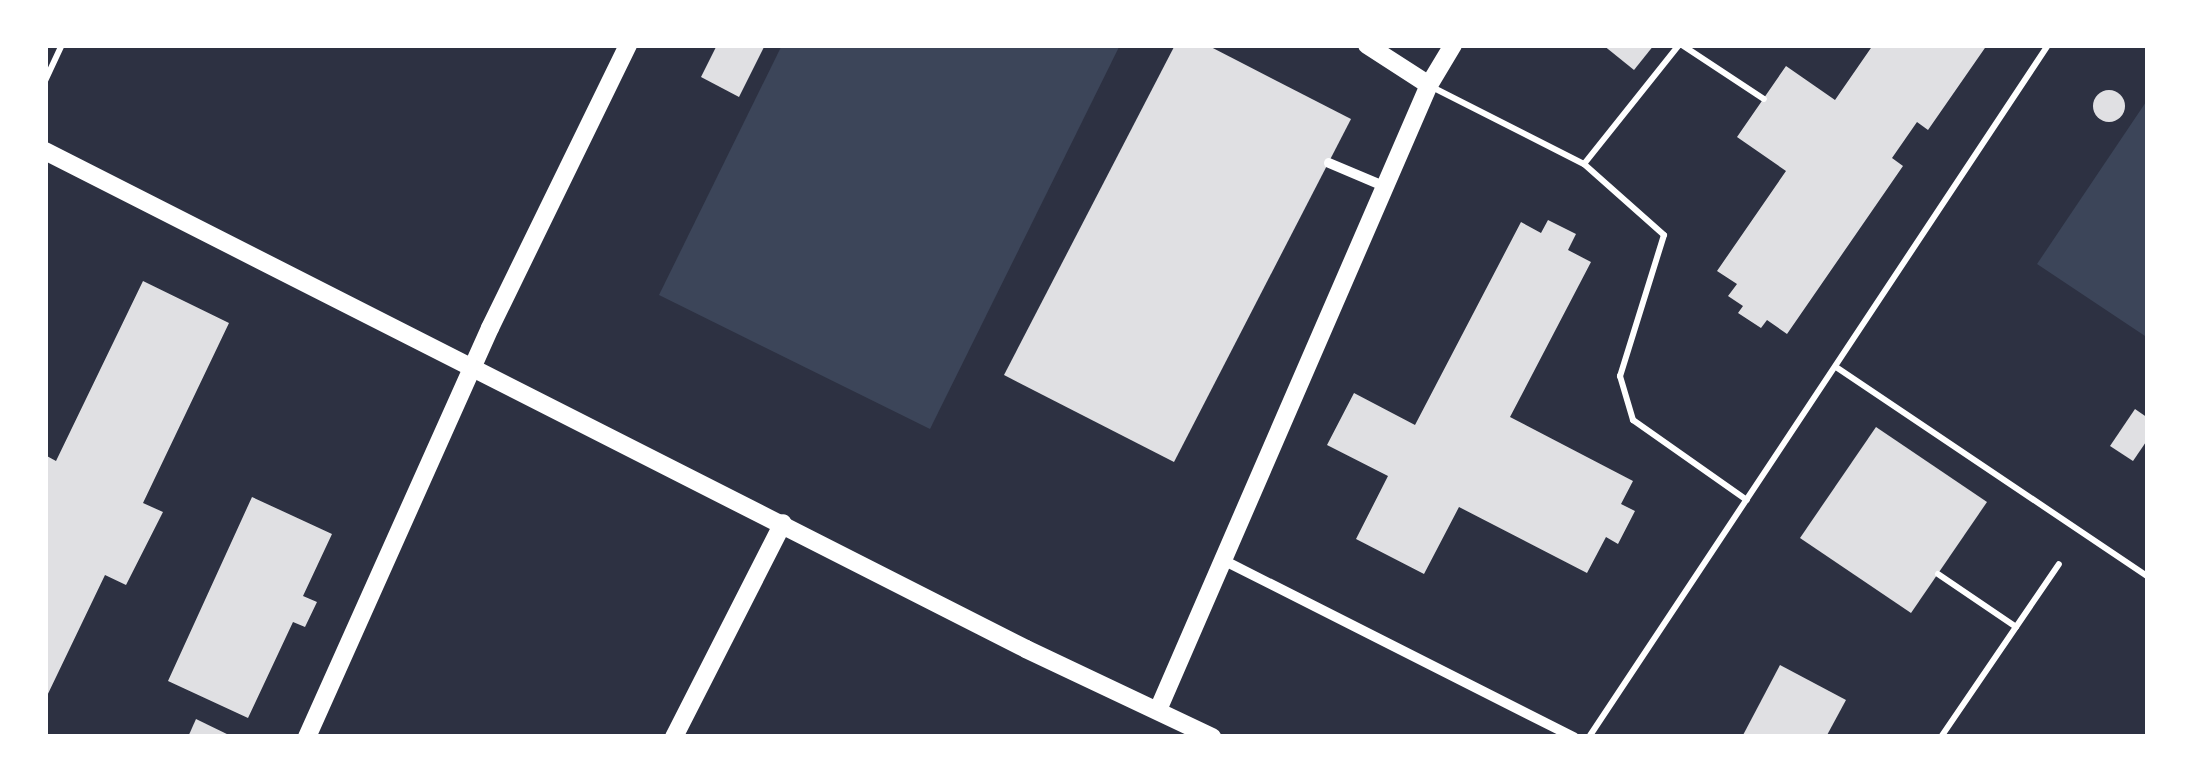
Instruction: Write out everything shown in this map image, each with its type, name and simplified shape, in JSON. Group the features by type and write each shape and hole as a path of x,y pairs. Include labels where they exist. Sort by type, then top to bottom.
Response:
{"street":[{"path":"306,737 473,366 628,45"},
{"path":"1368,45 1429,85"},
{"path":"1158,710 1227,562 1429,85 1453,45"},
{"path":"45,152 1212,737"},
{"path":"1328,163 1386,187"},
{"path":"674,737 782,524"},
{"path":"1227,562 1574,737"}],"lane":[{"path":"45,82 62,45"},
{"path":"1584,164 1681,45 1764,98"},
{"path":"1590,737 2048,45"},
{"path":"1429,85 1458,106 1584,164 1664,236 1620,376 1633,420 1747,500"},
{"path":"1836,368 2148,577"},
{"path":"1941,737 2059,564"},
{"path":"1938,574 2016,627"}],"shaded area":[{"path":"782,45 1120,45 930,429 659,295"},
{"path":"2148,99 2148,338 2037,264"}],"building":[{"path":"717,45 765,45 739,97 701,77"},
{"path":"1175,45 1207,45 1351,119 1174,462 1004,375"},
{"path":"1603,45 1654,45 1634,70"},
{"path":"1873,45 1987,45 1928,130 1917,122 1892,158 1903,166 1787,334 1767,320 1761,328 1738,313 1743,306 1728,296 1737,284 1717,271 1786,171 1737,137 1786,66 1835,100"},
{"path":"2109,90 2121,94 2125,106 2121,118 2109,122 2097,118 2093,106 2097,94"},
{"path":"1548,220 1576,234 1568,250 1591,262 1510,417 1633,481 1621,504 1635,511 1618,544 1606,537 1587,573 1459,507 1424,574 1356,539 1388,476 1327,445 1354,393 1415,425 1521,222 1541,233"},
{"path":"143,281 229,323 143,503 163,512 126,585 105,575 45,700 45,455 56,461"},
{"path":"2135,409 2148,418 2148,439 2133,461 2110,446"},
{"path":"1876,427 1987,502 1911,613 1800,538"},
{"path":"252,497 332,534 303,596 317,602 305,627 293,622 248,718 168,681"},
{"path":"1780,665 1846,700 1826,737 1742,737"},
{"path":"196,719 233,737 188,737"}]}
